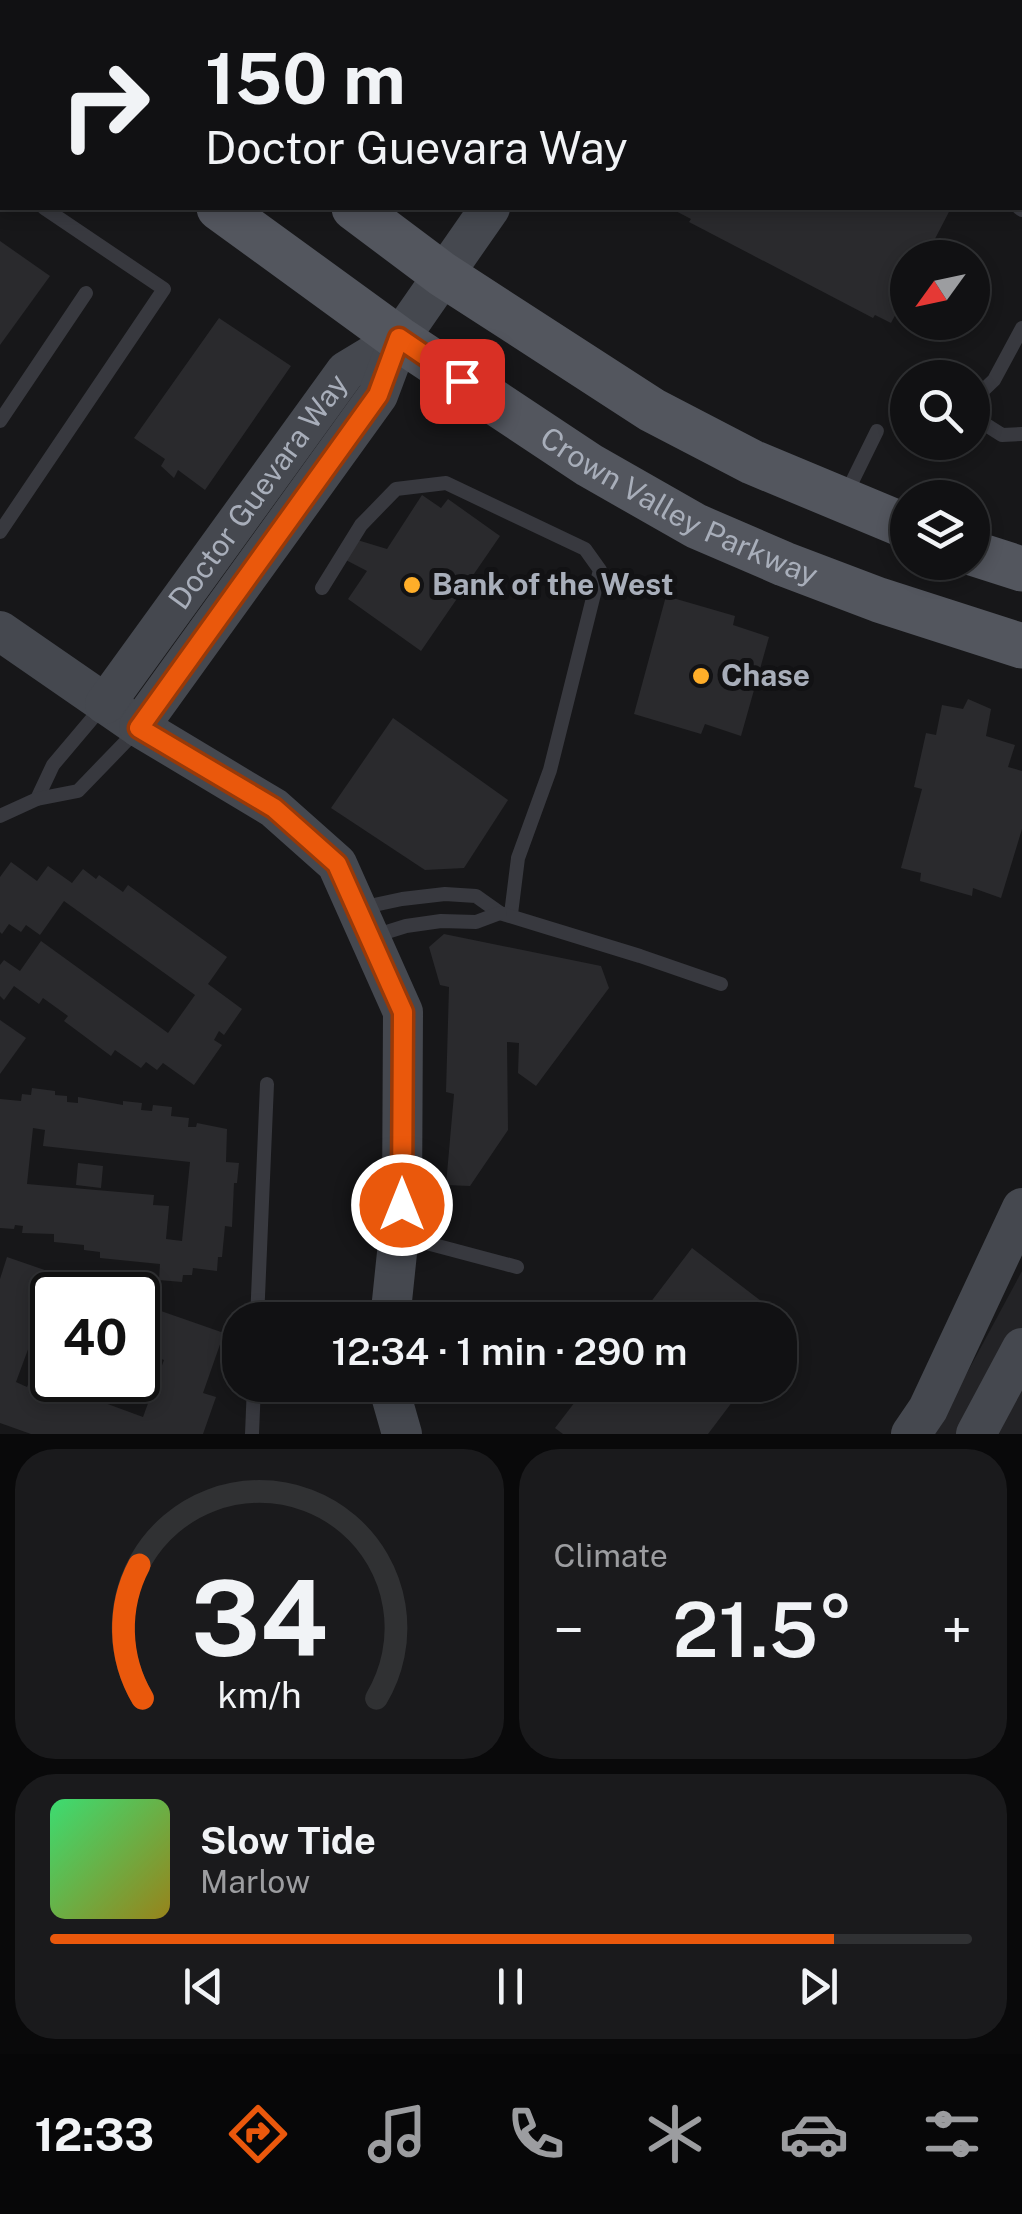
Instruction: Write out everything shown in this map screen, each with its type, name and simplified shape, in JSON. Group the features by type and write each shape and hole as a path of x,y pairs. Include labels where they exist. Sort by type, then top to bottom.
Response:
{"main road":[{"name":"Crown Valley Parkway","path":"221,210 399,338 589,465 696,526 864,594 1022,646"},
{"path":"357,210 442,274 652,410 752,462 890,519"},
{"path":"990,559 1022,569"}],"street":[{"path":"399,338 489,210"},
{"name":"Doctor Guevara Way","path":"105,704 346,371 399,338"},
{"name":"Doctor Guevara Way","path":"139,728 378,395 399,338"},
{"path":"0,631 139,728 274,808 337,864 403,1012 402,1205 392,1302"},
{"path":"911,1434 928,1409 1022,1208"},
{"path":"976,1434 1022,1348"},
{"path":"393,1402 402,1434"}],"lane":[{"path":"0,530 164,289 47,210"},
{"path":"0,421 86,294"},
{"path":"990,384 1022,328"},
{"path":"990,427 1002,435 1022,434"},
{"path":"844,499 877,431"},
{"path":"322,588 361,525 396,489 446,484 585,549 600,570 550,770 518,858 505,914"},
{"path":"37,800 53,765 105,704"},
{"path":"0,816 37,800 78,790 139,728"},
{"path":"363,923 402,898 476,896 505,914 721,984"},
{"path":"363,923 406,926 476,922 505,914"},
{"path":"258,1302 267,1084"},
{"path":"398,1235 517,1266"},
{"path":"252,1434 253,1402"}],"shaded area":[{"path":"1022,1271 1022,1434 934,1434"}],"building":[{"path":"674,210 950,210 934,240 890,240 890,322 875,315 873,318 689,222 691,219"},
{"path":"0,241 50,276 0,345"},
{"path":"219,318 291,366 205,490 178,470 174,478 161,466 165,459 134,438"},
{"name":"Bank of the West","path":"422,495 441,508 448,499 500,536 421,651 348,599 367,571 342,558 354,539 387,549"},
{"name":"Chase","path":"666,596 735,616 733,625 769,637 741,736 705,724 701,734 634,714"},
{"path":"968,699 991,709 986,736 1015,745 1008,767 1022,771 1022,829 1001,898 973,888 972,896 920,881 921,873 901,868 922,789 914,787 926,733 936,735 942,705 963,709"},
{"path":"393,718 508,800 464,868 425,870 331,808"},
{"path":"11,862 37,881 48,866 72,883 83,869 123,892 128,885 227,957 208,984 242,1009 224,1035 219,1031 214,1040 222,1045 194,1085 163,1063 157,1070 146,1062 141,1068 115,1050 111,1056 64,1021 68,1016 43,998 39,1004 14,986 4,1000 0,996 0,965 4,960 20,971 41,941 168,1033 195,995 64,901 40,935 26,925 21,932 9,924 2,934 0,877"},
{"path":"444,934 601,966 609,988 536,1086 518,1073 519,1043 507,1042 508,1130 470,1186 446,1185 454,1094 446,1092 449,987 440,985 429,947"},
{"path":"0,1020 26,1038 0,1074"},
{"path":"32,1088 55,1091 55,1095 67,1096 67,1102 78,1103 78,1097 123,1105 123,1101 142,1103 141,1110 152,1111 153,1105 172,1107 171,1116 189,1118 188,1127 196,1127 197,1123 227,1129 226,1162 239,1163 232,1227 225,1226 217,1271 193,1268 192,1275 183,1275 182,1282 160,1280 160,1264 100,1258 100,1252 84,1250 84,1245 54,1242 54,1234 22,1233 23,1226 15,1225 14,1229 0,1228 0,1099 21,1101 22,1094 31,1095","holes":["33,1128 45,1130 43,1146 190,1162 182,1241 166,1239 169,1206 153,1205 154,1195 27,1184"]},
{"path":"78,1163 103,1166 101,1188 76,1185"},
{"path":"692,1248 762,1302 651,1302"},
{"path":"7,1257 50,1272 30,1272 30,1344 16,1382 27,1387 30,1380 30,1402 102,1402 143,1417 149,1402 160,1402 164,1360 160,1358 160,1311 222,1332 203,1393 216,1397 203,1434 31,1434 0,1423 0,1279"},
{"path":"575,1402 732,1402 708,1434 563,1434 555,1428"}],"place":[{"name":"Bank of the West","path":"412,585"},
{"name":"Chase","path":"701,676"}],"route":[{"path":"402,1205 403,1012 337,864 274,808 139,728 378,395 399,338 462,381"}]}
